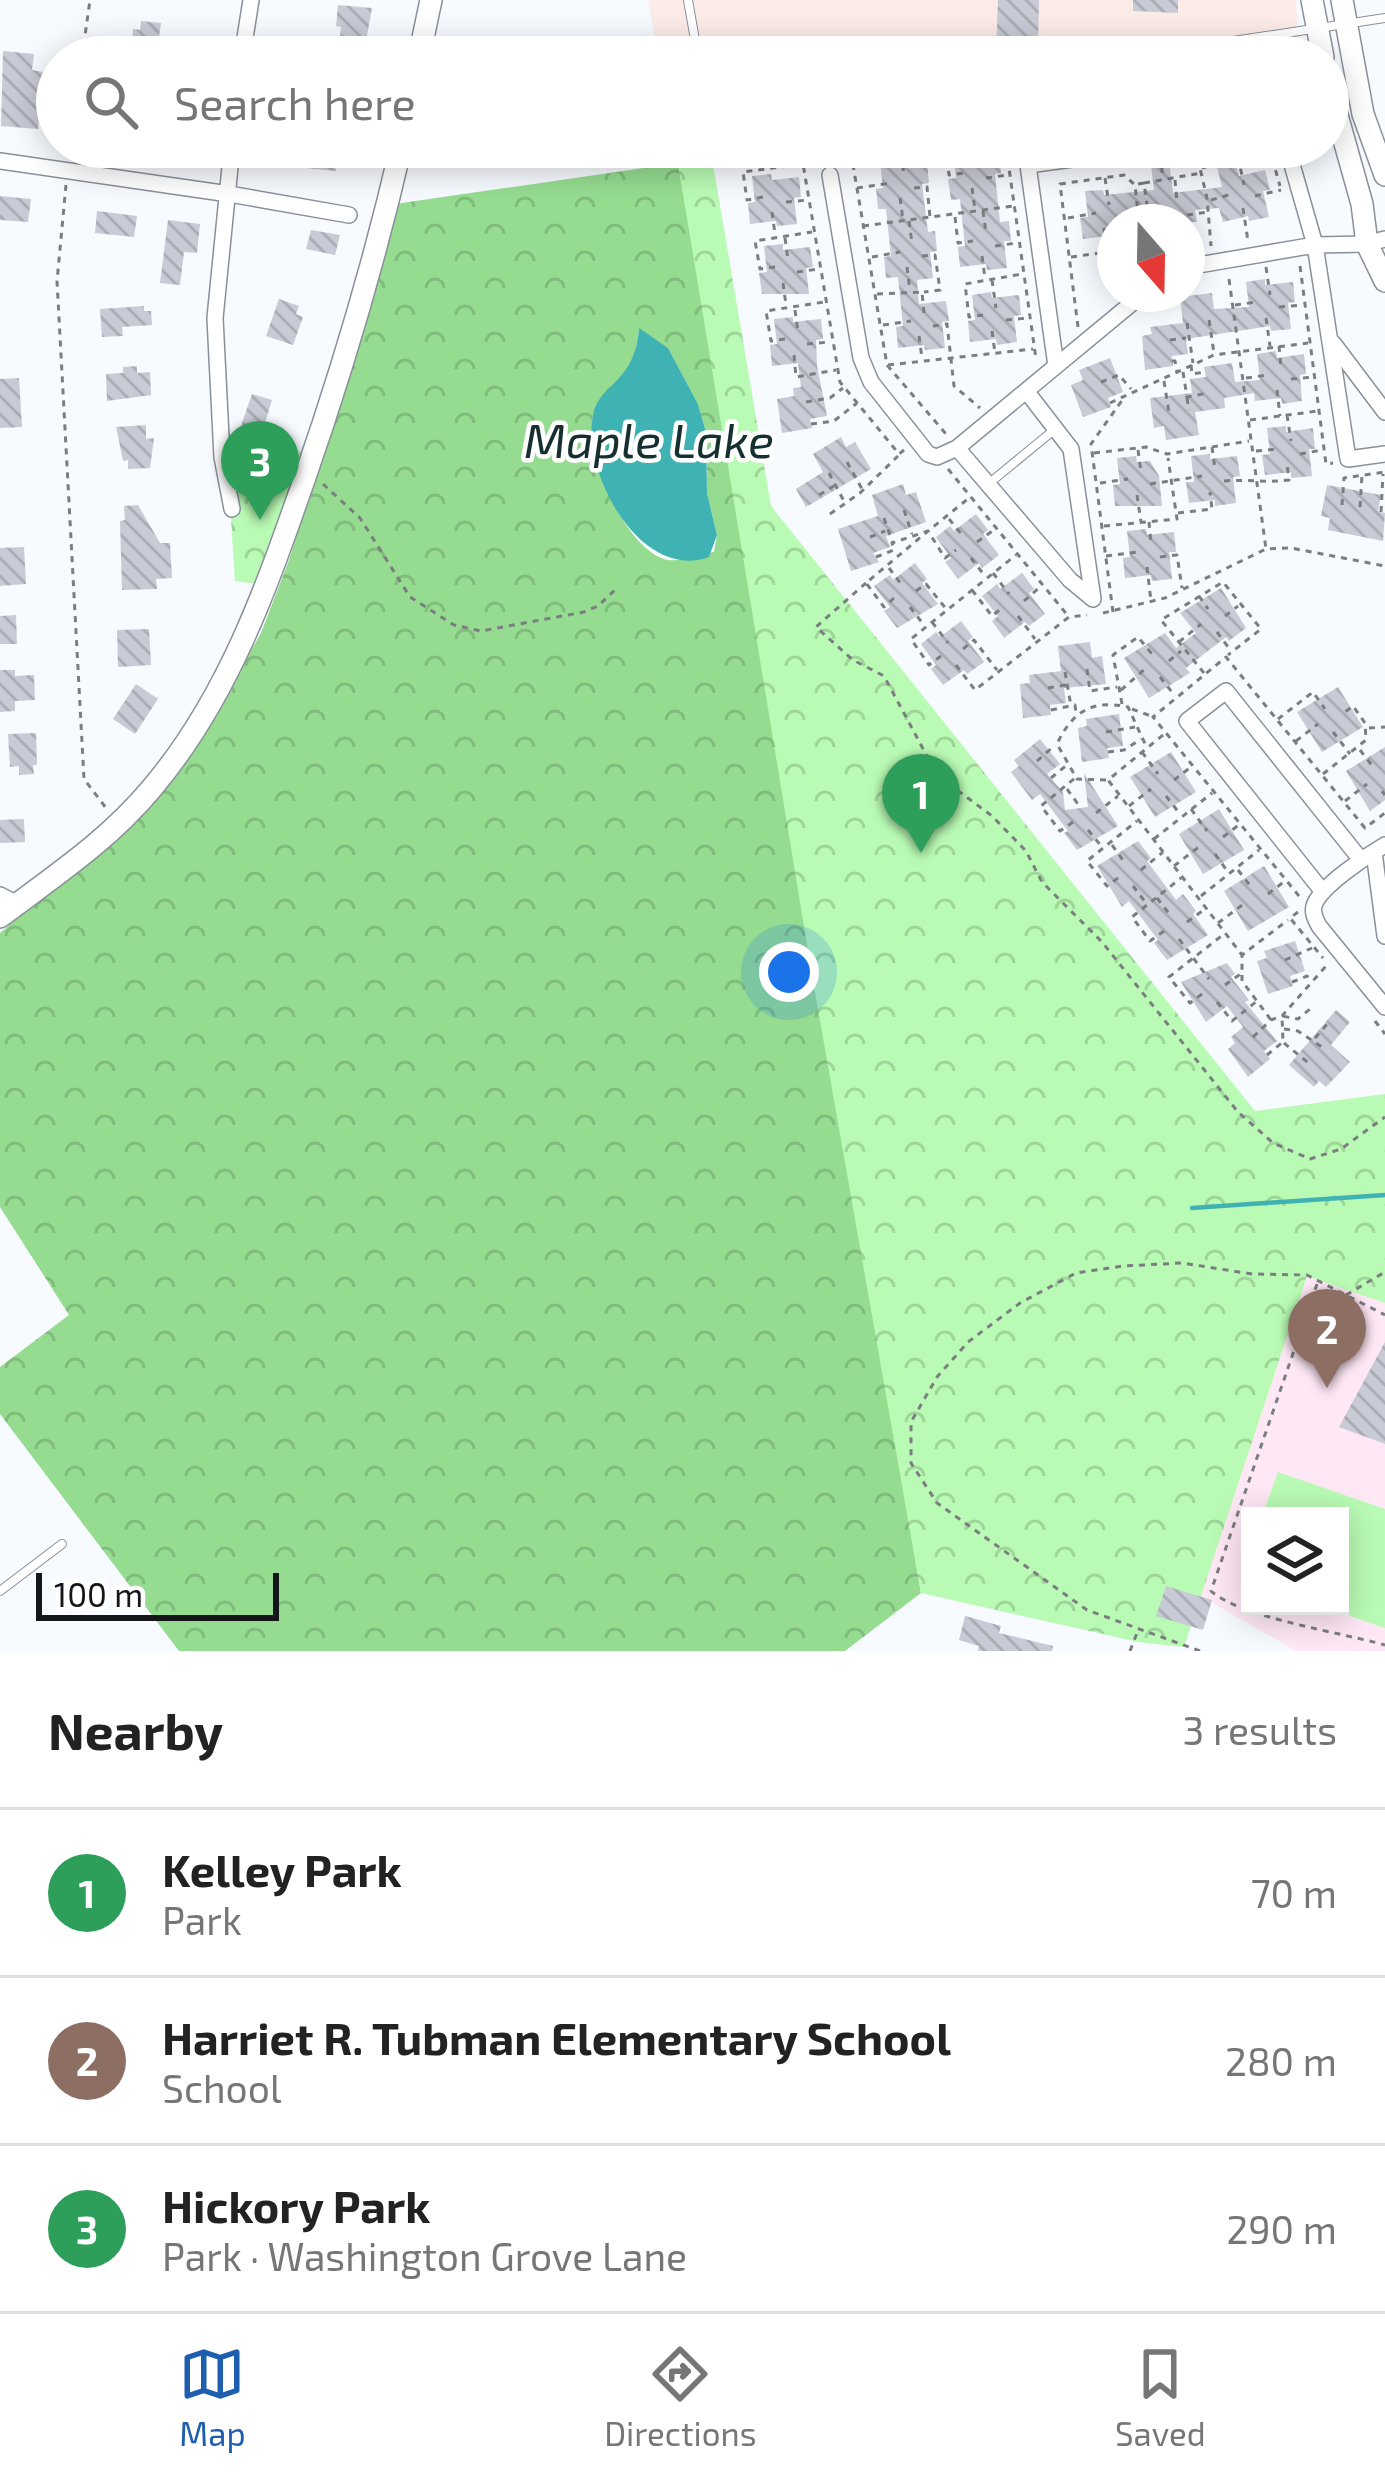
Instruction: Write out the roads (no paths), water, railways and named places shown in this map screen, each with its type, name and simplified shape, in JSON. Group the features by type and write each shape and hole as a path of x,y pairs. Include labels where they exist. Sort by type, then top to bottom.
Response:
{"street":[{"path":"245,36 251,0"},
{"path":"423,36 430,0"},
{"path":"1312,0 1319,36"},
{"path":"1349,42 1363,114 1385,175"},
{"path":"1349,157 1385,280"},
{"path":"0,161 36,167"},
{"path":"43,168 349,215"},
{"path":"231,168 215,318 222,457 232,509"},
{"path":"6,906 98,846 152,789 201,724 226,678 262,601 307,472 396,168"},
{"path":"1028,168 1056,365"},
{"path":"1293,168 1316,245 1348,459 1385,454"},
{"path":"830,175 866,370 928,454 950,447 1027,392 1121,312"},
{"path":"1205,264 1316,245 1376,241"},
{"path":"1331,340 1385,412"},
{"path":"950,447 1070,580 1093,599 1071,448 1027,392"},
{"path":"1323,892 1187,721 1226,692 1373,852 1385,936"},
{"path":"1373,852 1323,892 1314,905 1319,926 1385,1007"}],"lane":[{"path":"688,0 694,36"},
{"path":"1265,36 1317,28 1343,11 1385,18"},
{"path":"986,486 1057,427"},
{"path":"0,1591 62,1544"}],"water":[{"name":"Maple Lake","path":"639,328 668,348 698,404 706,432 707,493 717,535 709,557 684,560 660,554 639,538 606,492 596,465 593,415 631,361"}],"waterway":[{"path":"1192,1208 1385,1195"}],"place":[{"name":"Hickory Park","path":"260,520"},
{"name":"Kelley Park","path":"921,853"},
{"name":"Harriet R. Tubman Elementary School","path":"1327,1388"}]}
